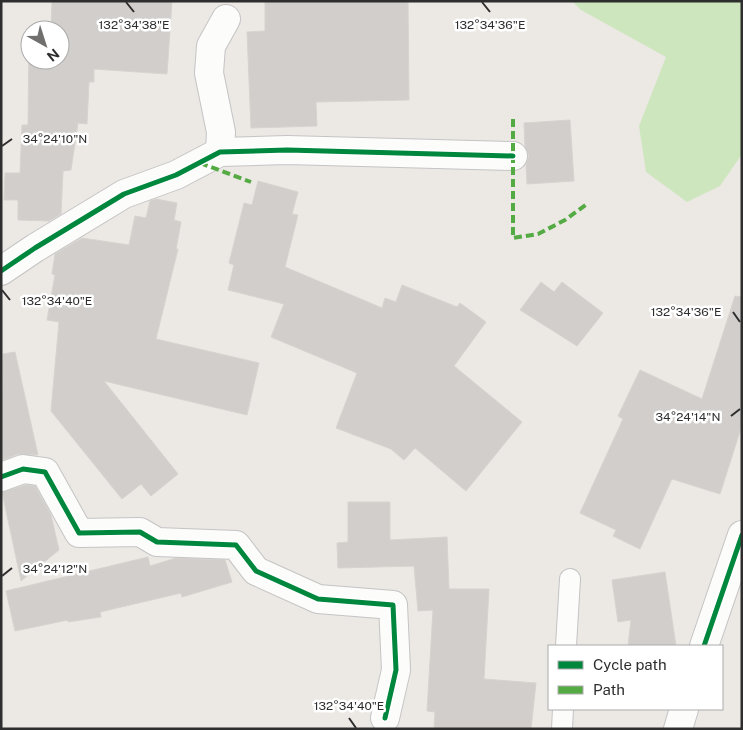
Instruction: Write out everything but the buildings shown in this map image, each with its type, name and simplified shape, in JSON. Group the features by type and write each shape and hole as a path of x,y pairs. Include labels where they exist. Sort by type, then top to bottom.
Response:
{"street":[{"path":"220,152 221,132 209,73 211,46 226,19"},
{"path":"1,272 35,248 124,194 176,176 220,152 287,150 513,156"},
{"path":"1,477 23,469 45,472 79,533 140,532 157,542 236,545 256,571 318,599 393,605 396,670 385,718"},
{"path":"705,645 732,594 742,535"},
{"path":"678,729 684,710"}],"lane":[{"path":"566,645 570,579"},
{"path":"562,729 563,710"}],"green space":[{"path":"572,1 742,1 742,154 720,186 687,202 646,172 639,126 666,57 581,10"}],"marked path":[{"path":"513,119 513,238 538,234 565,220 587,204"},
{"path":"200,163 251,182"}],"cycle path":[{"path":"1,271 124,194 176,175 220,152 287,150 513,156"},
{"path":"1,477 23,469 45,472 79,533 140,532 157,542 236,545 256,571 318,599 393,605 396,670 385,718"},
{"path":"704,645 742,535"}]}
